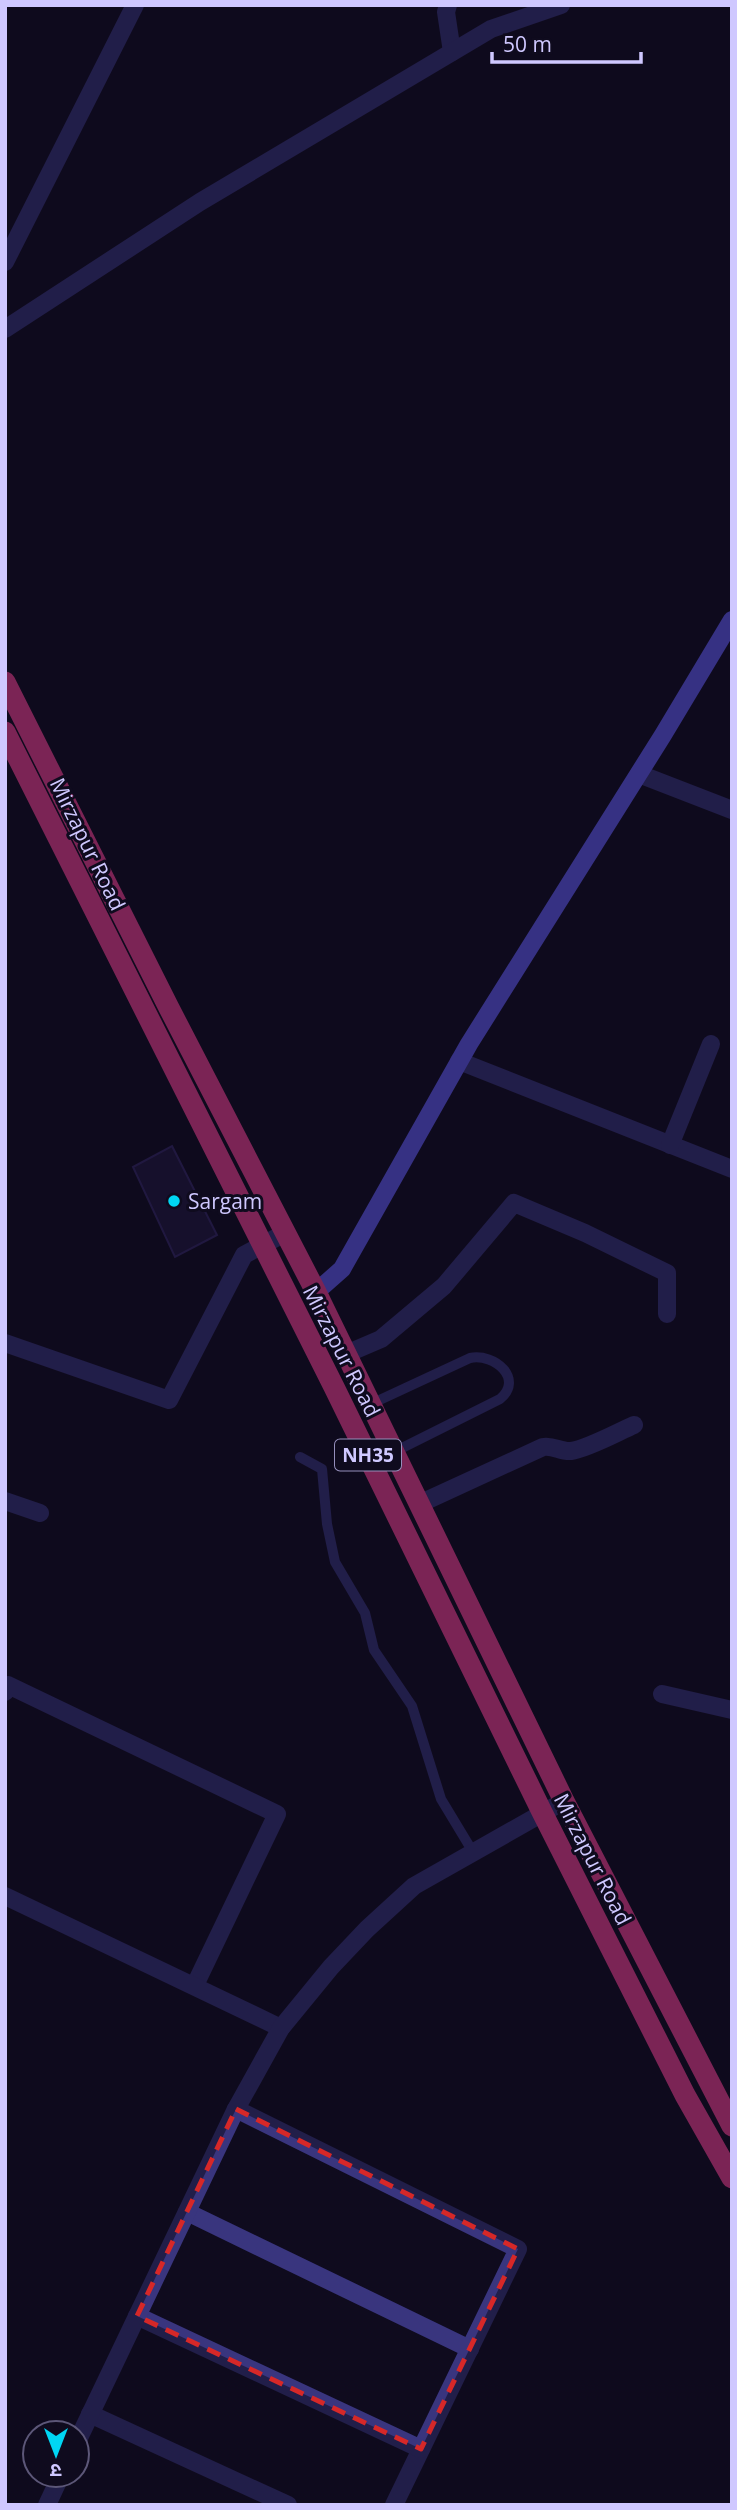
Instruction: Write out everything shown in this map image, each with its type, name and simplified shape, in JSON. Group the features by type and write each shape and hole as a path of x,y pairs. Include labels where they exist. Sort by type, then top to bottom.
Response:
{"highway":[{"name":"Mirzapur Road","path":"5,682 316,1292 564,1801 732,2126"},
{"name":"Mirzapur Road","path":"7,744 261,1244 685,2095 732,2178"}],"street":[{"path":"5,262 135,5"},
{"path":"448,5 446,12 452,52"},
{"path":"5,328 200,202 491,29 561,5"},
{"path":"316,1292 342,1269 459,1061 639,774 725,643 732,620"},
{"path":"7,744 29,727"},
{"path":"639,774 732,810"},
{"path":"670,1145 711,1044"},
{"path":"459,1061 732,1169"},
{"path":"345,1354 381,1339 444,1286 514,1203 585,1233 667,1273 667,1314"},
{"path":"5,1343 169,1399 244,1255 285,1233"},
{"path":"419,1504 543,1447 573,1451 634,1425"},
{"path":"5,1501 40,1513"},
{"path":"5,1692 8,1685 277,1814 195,1985"},
{"path":"663,1694 732,1710"},
{"path":"88,2419 236,2109 281,2028 331,1967 414,1886 564,1801"},
{"path":"5,1896 281,2028"},
{"path":"236,2109 518,2249 394,2505"},
{"path":"187,2212 470,2348"},
{"path":"137,2316 421,2449"},
{"path":"90,2414 288,2505"},
{"path":"47,2505 54,2489"}],"lane":[{"path":"370,1404 470,1358 494,1360 505,1372 509,1388 500,1399 394,1452"},
{"path":"300,1457 322,1469 327,1524 335,1562 365,1614 374,1650 412,1706 442,1799 473,1852"}],"highlighted area":[{"path":"236,2109 518,2249 421,2449 137,2316"}],"building":[{"name":"Sargam","path":"172,1146 217,1235 175,1257 133,1167"}],"place":[{"name":"Sargam","path":"174,1201"}]}
